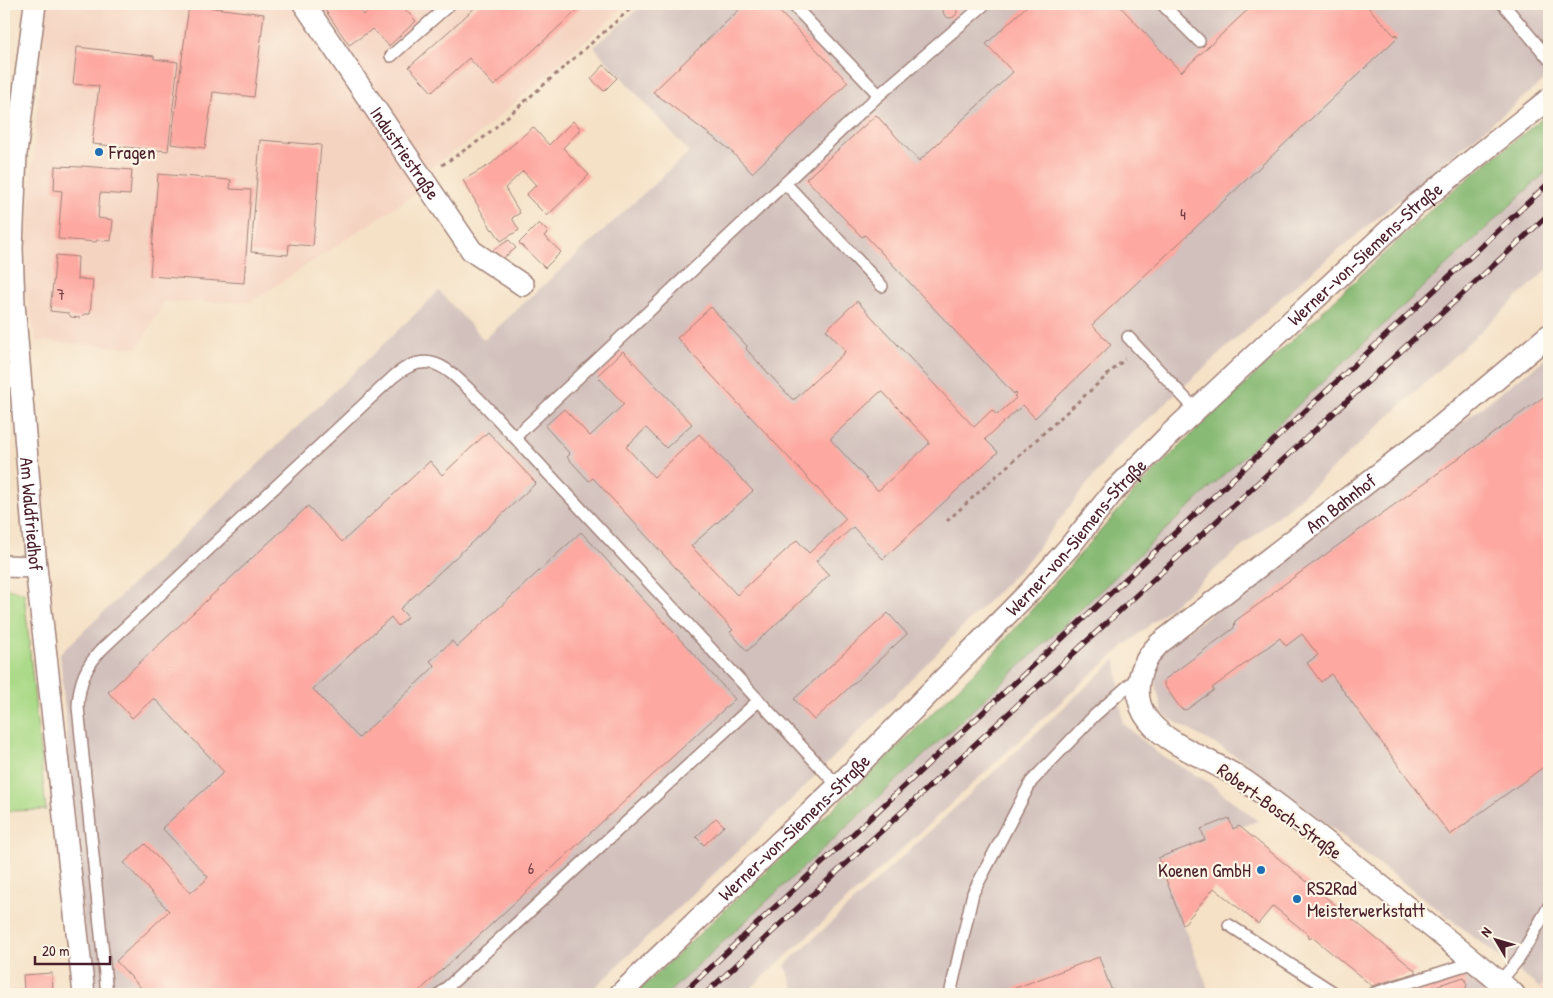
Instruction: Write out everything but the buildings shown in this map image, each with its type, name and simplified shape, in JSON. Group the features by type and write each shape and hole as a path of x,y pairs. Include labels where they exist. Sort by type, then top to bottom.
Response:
{"street":[{"name":"Am Waldfriedhof","path":"35,4 19,127 14,202 12,376 36,567 84,994"},
{"name":"Industriestraße","path":"304,4 472,251 523,285"},
{"name":"Werner-von-Siemens-Straße","path":"620,994 838,786 1032,590 1113,492 1140,463 1417,204 1549,99"},
{"name":"Am Bahnhof","path":"1140,675 1149,655 1160,643 1442,425 1549,335"},
{"path":"4,566 36,567"},
{"name":"Robert-Bosch-Straße","path":"1140,675 1138,691 1142,710 1148,721 1165,737 1243,780 1265,796 1335,849 1507,988"}],"lane":[{"path":"391,56 450,4"},
{"path":"792,4 879,95"},
{"path":"515,437 879,95 985,4"},
{"path":"1162,4 1199,41"},
{"path":"1503,4 1549,59"},
{"path":"785,183 882,286"},
{"path":"1128,337 1196,410"},
{"path":"107,994 78,707 80,683 90,662 393,376 414,363 425,362 445,368 480,400 838,786"},
{"path":"952,993 973,893 1031,782 1094,716 1140,675"},
{"path":"440,994 758,701"},
{"path":"1507,988 1520,957 1549,906"},
{"path":"1229,925 1336,994"},
{"path":"1372,994 1475,962"}],"path":[{"path":"423,178 482,138 636,4"},
{"path":"947,521 1138,347"}],"shaded area":[{"path":"47,4 628,4 474,138 410,181 418,192 251,302 164,302 138,348 36,341 24,285"},
{"path":"643,4 1549,4 1549,76 1284,295 1114,450 1025,564 790,801 588,994 90,994 60,654 439,291 484,340 689,152 594,47"},
{"path":"1549,169 1549,268 1317,483 1088,677 745,994 667,994 1062,627"},
{"path":"1549,356 1549,975 1540,988 1245,761 1163,715 1150,660"},
{"path":"1116,659 1123,723 1157,753 1208,782 1258,821 1233,829 1229,818 1201,829 1205,840 1158,858 1210,994 796,994 785,965"},
{"path":"1549,975 1549,994 1538,994 1540,988"},
{"path":"1464,977 1489,994 1409,994"}],"green space":[{"path":"1549,113 1549,169 1062,627 667,994 635,994 854,789 992,655 1138,488 1194,432 1439,202"},
{"path":"8,588 24,593 46,810 4,811 4,589"}],"railway":[{"path":"682,994 1549,183"},
{"path":"705,994 1549,214"}],"place":[{"name":"Fragen","path":"99,152"},
{"name":"Koenen GmbH","path":"1261,870"},
{"name":"RS2Rad Meisterwerkstatt","path":"1297,899"}]}
